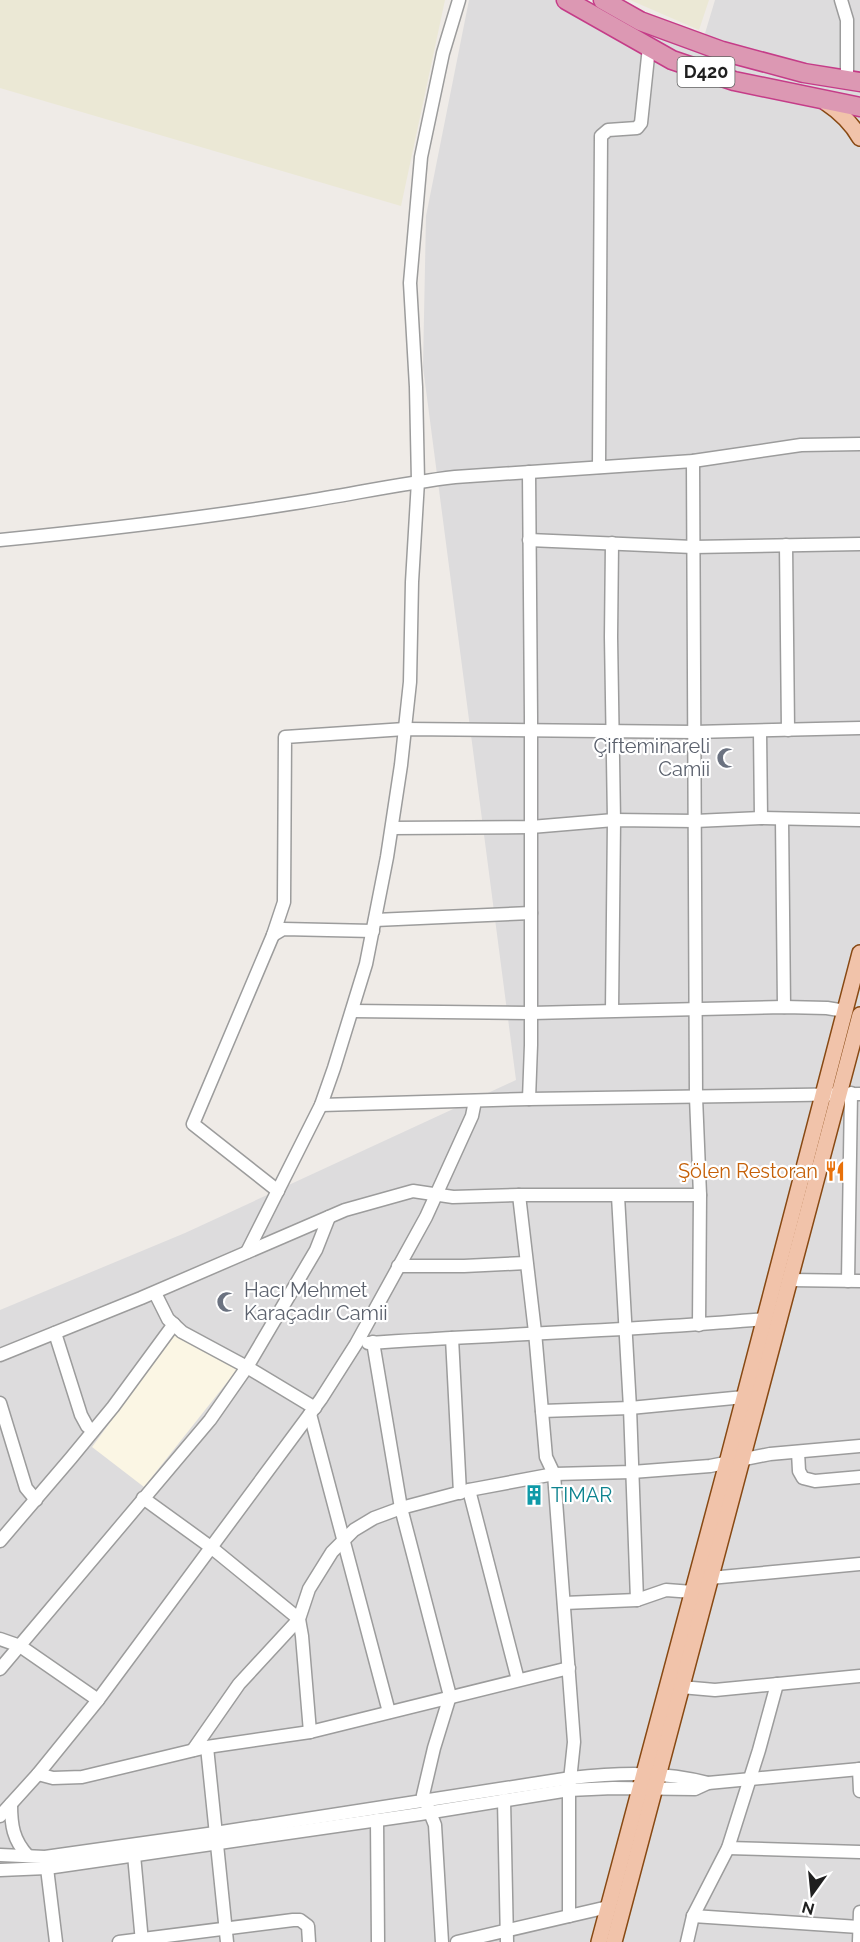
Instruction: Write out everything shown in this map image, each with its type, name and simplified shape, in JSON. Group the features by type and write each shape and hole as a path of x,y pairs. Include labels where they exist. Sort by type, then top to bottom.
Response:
{"highway":[{"name":"D420","path":"566,0 672,60 734,81 860,104"},
{"name":"D420","path":"603,0 640,21 722,51 804,73 854,81"}],"main road":[{"name":"D420","path":"860,94 860,104"},
{"path":"820,98 840,111 860,138"},
{"path":"614,1942 693,1592 850,1093 853,1013 860,953"},
{"path":"599,1942 608,1907 681,1687 710,1578 735,1460 744,1397 824,1094 853,1013"}],"street":[{"path":"247,1252 321,1105 366,964 392,828 410,682 412,582 418,481 410,283 421,157 444,53 459,0"},
{"path":"841,0 854,81"},
{"path":"599,467 601,136 608,130 637,128 641,123 649,47"},
{"path":"0,540 111,529 304,502 418,481 693,460 801,445 860,444"},
{"path":"693,460 696,1097 700,1195 699,1325"},
{"path":"529,472 531,732 529,1099"},
{"path":"529,540 693,547 860,544"},
{"path":"612,543 611,637 614,730 612,1010"},
{"path":"786,546 788,730"},
{"path":"278,1191 193,1124 273,935 284,902 285,737 405,729 694,732 860,728"},
{"path":"759,731 760,818"},
{"path":"392,828 531,827 614,820 695,821 760,818 860,820"},
{"path":"782,819 784,1007"},
{"path":"273,935 284,929 374,925 531,913"},
{"path":"352,1011 531,1013 784,1007 827,1008 853,1013"},
{"path":"321,1105 850,1093 854,1281 790,1280"},
{"path":"0,1816 38,1774 98,1700 313,1411 356,1344 426,1217 472,1116 474,1101"},
{"path":"0,1355 154,1293 345,1210 413,1191 453,1197 700,1195"},
{"path":"519,1195 535,1332 546,1457 554,1474 569,1668 574,1742 570,1784 569,1916"},
{"path":"618,1196 630,1408 637,1600"},
{"path":"0,1669 210,1420 247,1367 316,1250 329,1217"},
{"path":"398,1266 526,1263"},
{"path":"154,1293 168,1319 182,1332 247,1367 313,1411 342,1540 389,1712"},
{"path":"356,1344 535,1332 699,1325 765,1319"},
{"path":"0,1541 93,1431 174,1324"},
{"path":"55,1333 81,1415 93,1431"},
{"path":"452,1338 465,1491 518,1680"},
{"path":"374,1342 401,1508 450,1696 423,1795 435,1825 442,1942"},
{"path":"542,1411 630,1408 744,1397"},
{"path":"0,1403 26,1488 36,1500"},
{"path":"193,1750 239,1684 299,1619 309,1589 332,1552 354,1530 374,1518 401,1508 465,1491 554,1474 632,1472 710,1466 735,1460 860,1446"},
{"path":"798,1452 799,1471 803,1478 815,1481 860,1477"},
{"path":"143,1498 212,1548 299,1619 310,1732"},
{"path":"710,1578 860,1563"},
{"path":"564,1603 637,1600 666,1590 693,1592"},
{"path":"0,1639 20,1646 98,1700"},
{"path":"38,1774 53,1778 82,1777 207,1747 310,1732 569,1668"},
{"path":"681,1687 715,1690 860,1676"},
{"path":"687,1942 693,1916 728,1848 777,1684"},
{"path":"207,1747 227,1942"},
{"path":"0,1855 28,1856 46,1862 134,1854 216,1837 377,1820 427,1807 504,1800 612,1773 649,1782 695,1789 708,1784 859,1769 860,1791"},
{"path":"0,1870 570,1784"},
{"path":"504,1800 507,1936"},
{"path":"11,1804 12,1831 20,1847 28,1856"},
{"path":"377,1820 378,1942"},
{"path":"728,1848 860,1852"},
{"path":"134,1854 142,1941"},
{"path":"46,1862 56,1942"},
{"path":"457,1942 507,1936 569,1916 608,1907"},
{"path":"859,1942 860,1912"},
{"path":"693,1916 859,1927"},
{"path":"119,1942 300,1920 308,1926 309,1942"}],"shaded area":[{"path":"0,0 445,0 401,206 0,88"},
{"path":"469,0 579,0 703,40 715,0 860,0 860,1942 0,1942 0,1310 185,1233 516,1080 423,367 426,216"},
{"path":"630,0 709,0 699,30"},
{"path":"174,1335 181,1335 236,1364 236,1371 144,1487 92,1447"}],"place":[{"name":"Çifteminareli Camii","path":"727,758"},
{"name":"Şölen Restoran","path":"835,1171"},
{"name":"Hacı Mehmet Karaçadır Camii","path":"227,1302"},
{"name":"TIMAR","path":"534,1495"}]}
